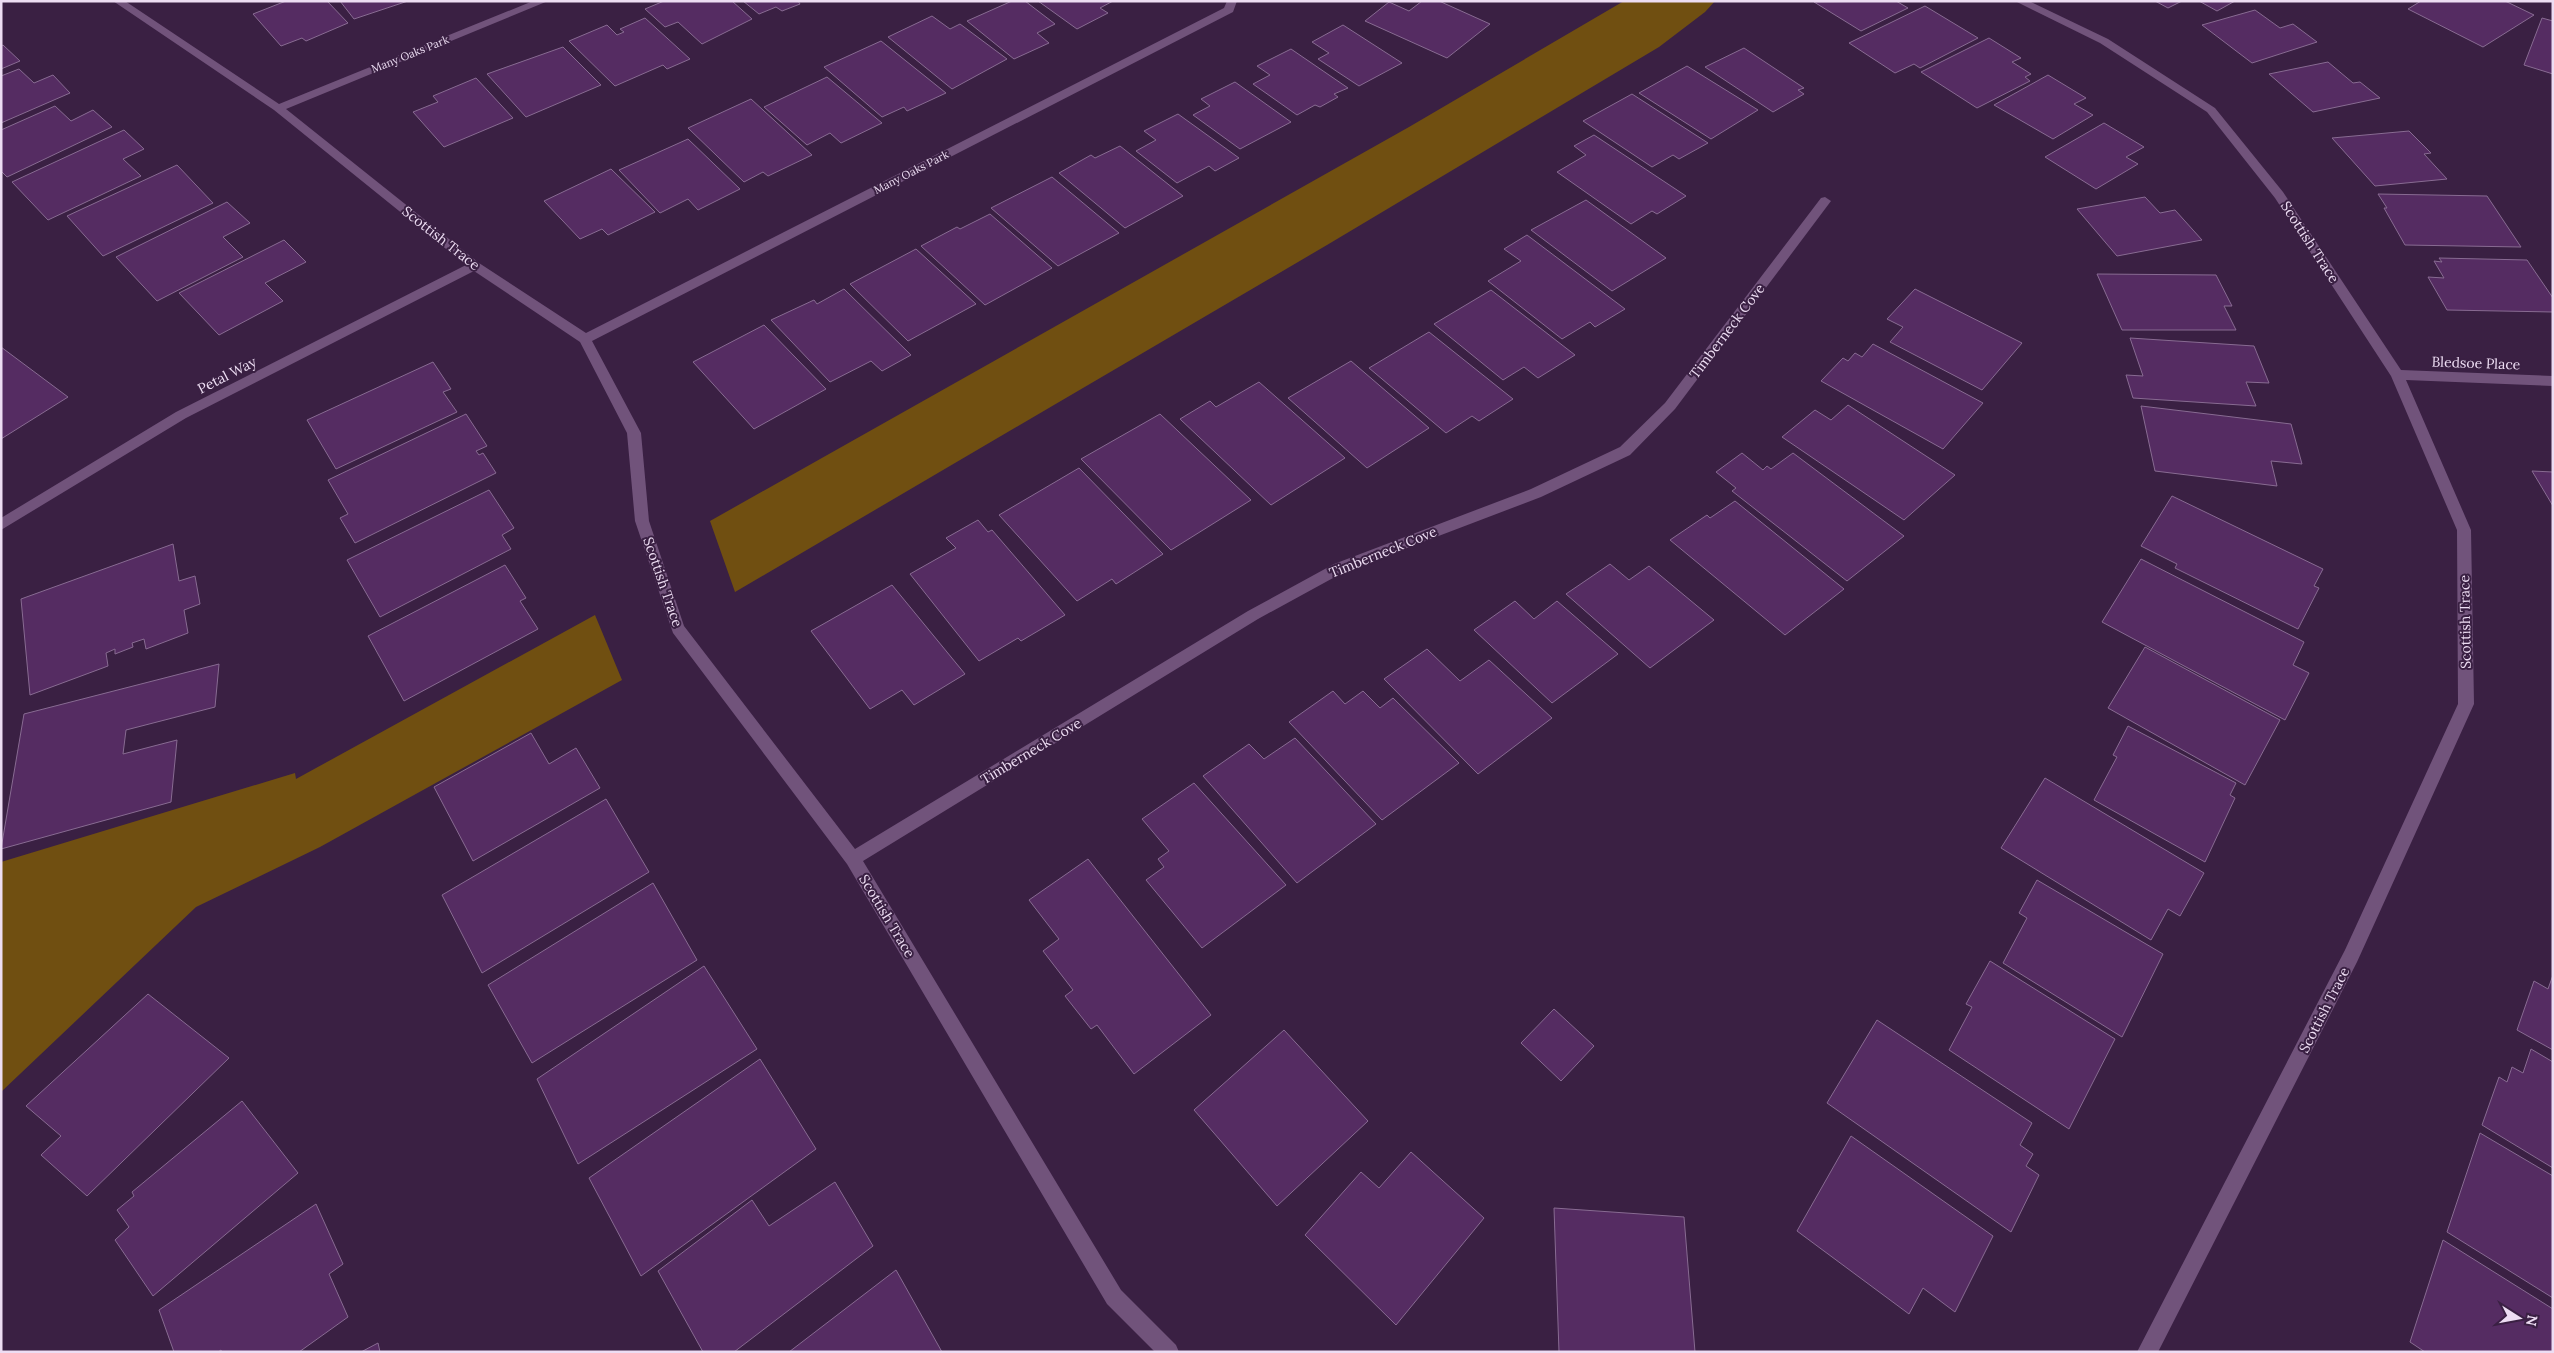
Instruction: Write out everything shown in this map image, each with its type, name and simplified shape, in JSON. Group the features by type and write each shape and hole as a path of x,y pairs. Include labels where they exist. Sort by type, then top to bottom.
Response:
{"street":[{"name":"Scottish Trace","path":"118,1 278,108 475,266 586,339 634,433 642,521 678,629 853,859 1114,1297 1169,1352"},
{"name":"Many Oaks Park","path":"278,108 543,1"},
{"name":"Many Oaks Park","path":"586,339 1228,10 1232,1"},
{"name":"Scottish Trace","path":"2020,1 2104,42 2211,110 2279,196 2397,376 2464,530 2466,704 2351,956 2147,1352"},
{"name":"Timberneck Cove","path":"853,859 1254,615 1339,568 1536,493 1625,451 1670,406 1825,201"},
{"name":"Petal Way","path":"1,525 181,415 475,266"},
{"name":"Bledsoe Place","path":"2397,376 2553,381"}],"shaded area":[{"path":"1624,1 1715,1 1705,12 1659,47 1327,245 735,592 710,521 1409,127"},
{"path":"595,615 622,680 320,847 196,907 1,1092 1,862 295,773 296,779"}],"building":[{"path":"286,1 327,1 348,23 306,41 302,38 281,46 253,14"},
{"path":"340,1 408,1 354,19"},
{"path":"664,1 732,1 752,19 702,44 678,22 665,27 645,9"},
{"path":"743,1 798,1 800,4 782,11 776,7 759,14"},
{"path":"1012,1 1025,1 1055,24 1037,33 1049,43 1014,59 967,21"},
{"path":"1038,1 1113,1 1100,8 1108,13 1077,29"},
{"path":"1422,1 1439,1 1490,24 1447,58 1365,21 1389,2 1409,11"},
{"path":"1896,1 1908,8 1861,31 1814,2"},
{"path":"2155,1 2182,1 2168,8"},
{"path":"2199,1 2235,1 2217,11"},
{"path":"2421,1 2505,1 2534,15 2483,47 2408,9"},
{"path":"1925,6 1978,38 1920,68 1914,64 1895,73 1849,43"},
{"path":"2255,10 2280,28 2293,24 2317,42 2252,63 2202,25"},
{"path":"932,16 950,29 960,24 1007,59 952,89 888,37"},
{"path":"645,18 690,59 667,69 663,65 615,86 569,41 607,25 617,35 624,32 620,29"},
{"path":"2542,18 2553,21 2553,74 2524,65"},
{"path":"1343,25 1402,63 1359,86 1318,59 1329,53 1312,42"},
{"path":"1989,38 2021,58 2012,62 2031,74 2025,77 2030,81 1977,108 1921,72"},
{"path":"881,41 946,93 907,111 904,107 882,117 824,67"},
{"path":"3,45 20,61 1,69 1,46"},
{"path":"563,47 601,85 526,117 487,74"},
{"path":"1744,48 1804,88 1798,90 1804,94 1773,112 1705,67"},
{"path":"1291,49 1348,88 1334,94 1338,97 1320,107 1315,105 1297,115 1253,84 1270,75 1257,66"},
{"path":"2328,62 2353,83 2360,82 2380,98 2313,112 2269,74"},
{"path":"1687,66 1758,110 1711,139 1639,93"},
{"path":"19,69 34,83 53,75 70,93 1,123 1,76"},
{"path":"2048,75 2086,98 2074,104 2093,115 2053,139 1994,105"},
{"path":"827,77 882,123 841,143 830,133 807,145 764,107"},
{"path":"476,78 513,118 444,147 413,112 438,102 433,96"},
{"path":"1235,82 1291,122 1240,149 1193,115 1210,106 1201,99"},
{"path":"1632,94 1708,143 1679,159 1673,155 1652,167 1583,121"},
{"path":"751,99 812,155 768,176 763,172 744,182 688,128"},
{"path":"55,106 71,121 93,110 112,127 7,177 1,171 1,130"},
{"path":"1178,114 1239,158 1215,171 1209,166 1177,183 1136,151 1156,140 1144,131"},
{"path":"2104,123 2144,147 2126,157 2138,164 2096,189 2045,157"},
{"path":"124,130 144,149 123,159 141,176 48,220 12,182"},
{"path":"2409,131 2431,153 2424,154 2447,179 2375,186 2332,138"},
{"path":"1594,135 1686,196 1657,214 1652,211 1631,224 1557,172 1586,155 1574,146"},
{"path":"688,139 740,189 698,210 688,199 660,213 619,170"},
{"path":"1120,146 1183,196 1125,228 1059,173 1091,155 1095,158"},
{"path":"177,165 213,203 103,256 67,216"},
{"path":"611,169 655,212 608,235 602,229 580,239 544,201"},
{"path":"1052,177 1119,233 1058,266 991,208"},
{"path":"2378,194 2487,196 2521,247 2405,245"},
{"path":"2145,197 2160,213 2175,210 2202,240 2117,256 2077,209"},
{"path":"1586,200 1666,258 1612,291 1531,230"},
{"path":"227,202 250,223 223,237 243,257 157,301 116,257"},
{"path":"990,214 1052,268 985,305 921,246 957,227 960,229"},
{"path":"1527,235 1625,309 1595,327 1590,322 1562,339 1488,281 1521,261 1504,249"},
{"path":"284,240 306,262 265,283 283,301 219,335 179,293"},
{"path":"916,249 976,304 908,341 850,284"},
{"path":"2439,258 2527,260 2553,298 2553,312 2447,310 2428,277 2444,278 2434,261 2442,262"},
{"path":"2097,274 2216,275 2232,306 2224,306 2236,330 2122,330"},
{"path":"844,289 911,355 882,371 871,361 830,382 771,320 814,300 817,304"},
{"path":"1915,289 2022,343 1982,390 1890,342 1903,327 1887,319"},
{"path":"1491,290 1575,355 1538,378 1524,367 1503,380 1434,324"},
{"path":"764,325 826,389 754,429 693,362"},
{"path":"1429,332 1513,399 1479,421 1472,416 1446,433 1369,368"},
{"path":"2130,338 2254,346 2269,383 2246,382 2256,406 2133,398 2126,375 2143,376"},
{"path":"1873,344 1983,403 1943,449 1821,381 1843,358 1848,361 1855,353 1862,357"},
{"path":"1,347 68,397 1,439"},
{"path":"1351,361 1429,428 1367,468 1288,398"},
{"path":"433,362 451,389 443,392 457,412 336,469 307,420"},
{"path":"1259,382 1345,458 1271,505 1180,419 1210,401 1216,407"},
{"path":"1848,405 1955,475 1904,520 1782,437 1815,410 1831,420"},
{"path":"2141,406 2291,424 2302,464 2271,461 2277,486 2155,471"},
{"path":"466,414 487,446 476,451 479,455 483,453 496,473 355,543 340,518 348,514 328,480"},
{"path":"1160,414 1251,500 1171,550 1081,459"},
{"path":"1742,453 1763,470 1767,466 1771,469 1793,453 1904,536 1847,581 1732,491 1736,488 1716,472"},
{"path":"1079,468 1163,554 1116,584 1112,579 1077,601 999,515"},
{"path":"2532,471 2553,472 2553,506"},
{"path":"489,490 514,528 502,535 511,549 380,617 347,560"},
{"path":"2172,496 2323,569 2314,586 2319,588 2298,629 2175,568 2177,564 2141,546"},
{"path":"1735,501 1844,589 1785,635 1670,540 1707,515 1710,518"},
{"path":"978,520 988,532 992,530 1065,615 1021,641 1018,638 979,661 910,574 956,548 946,538"},
{"path":"173,544 179,581 195,576 200,604 184,610 188,633 146,649 144,639 132,643 133,647 115,654 115,649 106,653 108,666 30,695 21,599"},
{"path":"2141,559 2304,642 2293,665 2309,673 2285,720 2102,622"},
{"path":"1610,564 1629,580 1649,566 1714,620 1650,668 1566,594"},
{"path":"505,565 526,598 520,601 538,629 404,701 368,636"},
{"path":"892,585 965,674 914,705 902,690 870,709 811,631"},
{"path":"1515,601 1534,619 1557,601 1618,654 1552,703 1474,630"},
{"path":"2145,647 2280,720 2245,785 2108,708"},
{"path":"1427,649 1460,681 1489,660 1552,718 1478,774 1384,679"},
{"path":"219,664 215,707 126,730 123,754 177,740 171,802 1,849 24,714"},
{"path":"1333,691 1345,704 1363,691 1380,708 1393,698 1459,763 1382,820 1289,722"},
{"path":"2128,726 2236,783 2230,795 2235,798 2205,862 2094,800 2117,757 2113,755"},
{"path":"531,733 549,764 576,748 600,788 473,861 434,787"},
{"path":"1295,738 1376,824 1297,883 1203,776 1249,744 1264,759"},
{"path":"2045,778 2204,873 2180,916 2168,909 2151,940 2001,848"},
{"path":"1194,783 1286,885 1202,948 1146,880 1164,867 1158,859 1169,851 1142,819"},
{"path":"606,799 649,872 482,973 442,895"},
{"path":"1088,859 1211,1015 1134,1074 1097,1025 1091,1029 1065,996 1073,990 1043,951 1059,939 1029,900"},
{"path":"2037,880 2163,954 2122,1037 2003,963 2027,918 2019,913"},
{"path":"653,883 697,960 532,1063 488,985"},
{"path":"1990,961 2115,1039 2069,1129 1949,1050 1972,1007 1966,1004"},
{"path":"704,966 757,1049 578,1164 537,1079"},
{"path":"2553,975 2553,1050 2517,1030 2534,981 2548,989"},
{"path":"148,994 229,1058 87,1196 41,1155 61,1136 26,1106"},
{"path":"1554,1009 1594,1046 1561,1081 1521,1043"},
{"path":"1877,1020 2032,1123 2020,1145 2033,1154 2026,1166 2039,1175 2011,1232 1827,1103"},
{"path":"1284,1030 1368,1121 1277,1206 1194,1110"},
{"path":"2531,1049 2553,1062 2553,1168 2482,1125 2499,1077 2507,1082 2512,1067 2523,1073"},
{"path":"760,1059 816,1149 641,1276 589,1178"},
{"path":"242,1101 298,1173 153,1296 115,1240 129,1227 117,1210 134,1196 132,1192"},
{"path":"2480,1133 2553,1176 2553,1298 2447,1232"},
{"path":"1851,1136 1993,1236 1955,1312 1923,1288 1909,1314 1797,1231"},
{"path":"1411,1152 1484,1218 1396,1325 1305,1235 1361,1172 1379,1188"},
{"path":"835,1182 873,1246 734,1352 703,1352 658,1271 752,1200 769,1226"},
{"path":"316,1204 343,1264 329,1274 348,1317 299,1352 222,1352 221,1350 218,1352 174,1352 159,1310"},
{"path":"1554,1208 1684,1217 1695,1352 1559,1352"},
{"path":"2443,1240 2553,1309 2553,1352 2425,1352 2410,1342"},
{"path":"896,1270 942,1352 789,1352"},
{"path":"378,1343 380,1352 361,1352"}]}
